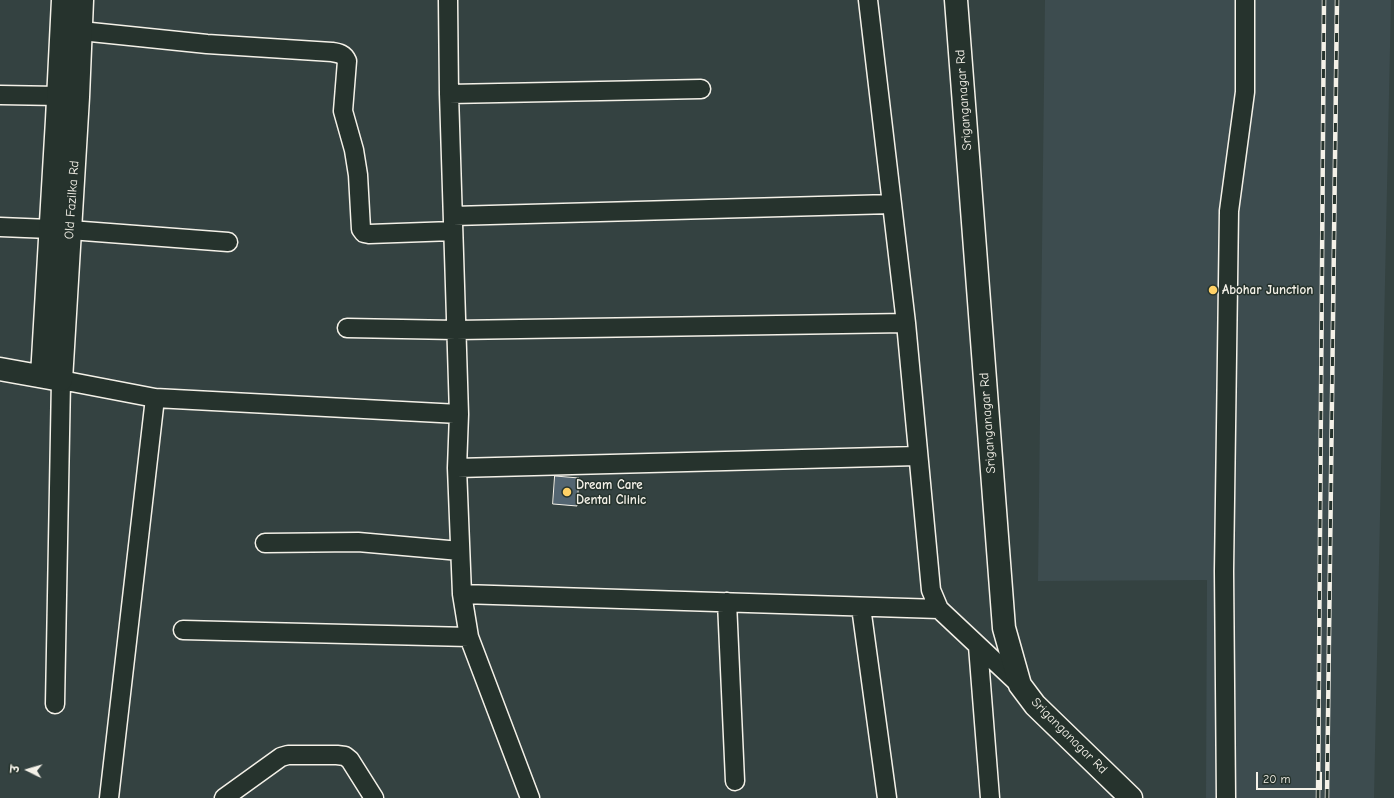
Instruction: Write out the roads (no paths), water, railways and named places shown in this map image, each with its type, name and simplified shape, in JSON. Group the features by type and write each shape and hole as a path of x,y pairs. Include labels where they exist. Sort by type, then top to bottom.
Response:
{"main road":[{"name":"Old Fazilka Rd","path":"63,0 59,96 67,121"},
{"name":"Old Fazilka Rd","path":"51,378 67,121 81,31 82,0"},
{"name":"Sriganganagar Rd","path":"956,0 1004,628 1020,685 1035,705 1131,798"},
{"path":"0,369 51,378"}],"street":[{"path":"448,0 449,94 459,414 457,468 462,594 468,637 530,798"},
{"path":"868,0 906,323 917,456 931,590 939,609 1020,685"},
{"path":"1226,798 1224,571 1229,211 1245,92 1245,0"},
{"path":"81,31 207,44 340,53 348,61 343,111 354,150 358,175 361,229 364,233 369,234 453,224 892,204"},
{"path":"449,94 701,89"},
{"path":"0,95 59,96"},
{"path":"0,227 60,229 228,242"},
{"path":"347,328 456,330 906,323"},
{"path":"55,704 51,378 155,398 459,414"},
{"path":"109,798 155,398"},
{"path":"457,468 917,456"},
{"path":"265,543 358,542 460,551"},
{"path":"462,594 939,609"},
{"path":"727,602 735,781"},
{"path":"861,607 887,798"},
{"path":"183,630 468,637"},
{"path":"978,646 990,798"},
{"path":"224,798 281,758 288,756 337,755 345,756 350,760 374,798"}],"railway":[{"path":"1318,798 1324,0"},
{"path":"1327,798 1337,0"}],"place":[{"name":"Abohar Junction","path":"1213,290"},
{"name":"Dream Care Dental Clinic","path":"567,492"}]}
